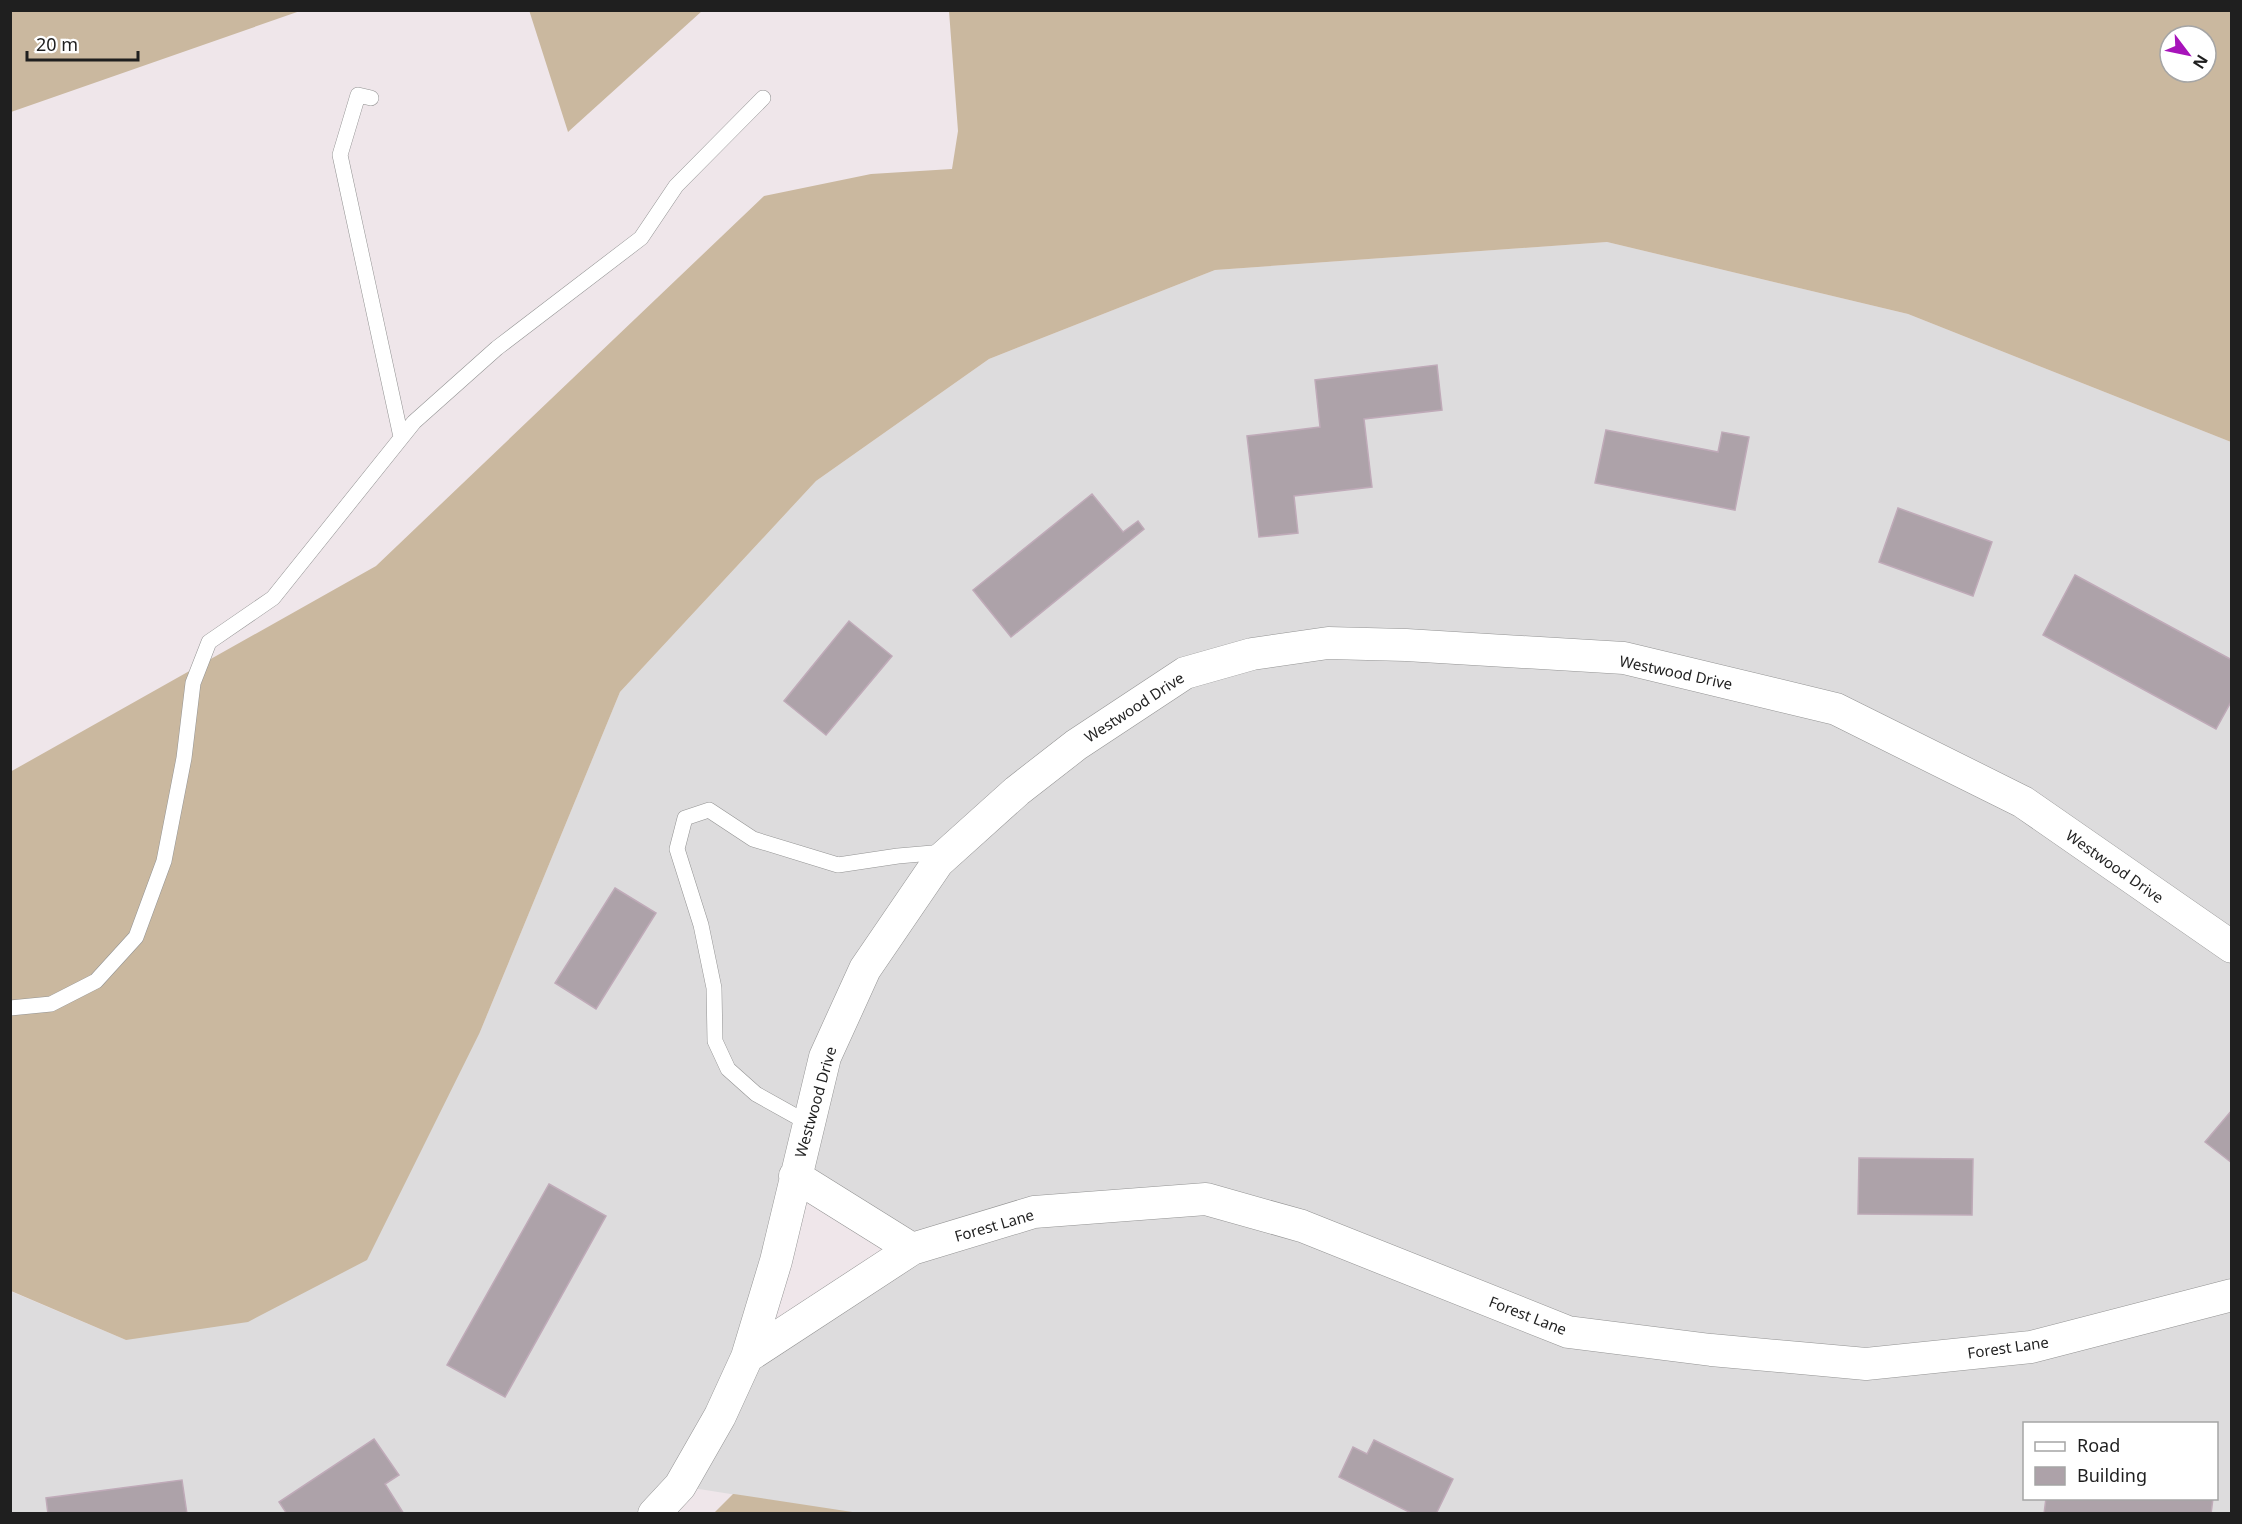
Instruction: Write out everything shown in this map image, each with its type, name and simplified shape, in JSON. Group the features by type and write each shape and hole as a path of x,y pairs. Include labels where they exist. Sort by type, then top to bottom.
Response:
{"street":[{"name":"Westwood Drive","path":"654,1514 680,1486 720,1416 747,1357 776,1261 825,1057 865,969 938,862 1017,791 1076,745 1185,673 1240,657 1328,643 1406,645 1624,658 1836,709 2023,802 2232,947"},
{"path":"795,1176 912,1249"},
{"name":"Forest Lane","path":"747,1357 912,1249 1034,1212 1206,1199 1302,1226 1568,1332 1712,1350 1866,1364 2031,1347 2232,1295"}],"lane":[{"path":"371,98 358,95 340,155 401,437"},
{"path":"10,1008 51,1004 96,981 136,937 164,861 184,758 193,683 209,642 273,598 414,422 497,348 641,238 676,186 763,99"},
{"path":"808,1124 756,1094 728,1069 715,1041 714,988 701,925 677,849 686,818 709,810 753,839 838,865 898,856 950,852"}],"shaded area":[{"path":"11,10 300,11 11,112"},
{"path":"529,10 702,10 702,11 568,132"},
{"path":"949,11 2231,11 2231,442 1908,314 1607,242 1215,270 989,359 816,481 620,692 480,1032 367,1260 248,1322 126,1340 11,1291 10,772 376,566 764,196 871,174 952,169 958,131"},
{"path":"1607,242 1908,314 2231,442 2231,1513 859,1514 680,1486 654,1514 11,1513 10,1291 126,1340 480,1032 620,692 816,481 989,359 1215,270","holes":["795,1176 911,1249 747,1356"]},
{"path":"734,1494 859,1513 714,1513"}],"building":[{"path":"1437,365 1442,410 1364,419 1372,487 1294,496 1298,533 1259,537 1247,436 1320,427 1315,380"},
{"path":"1606,430 1718,452 1722,432 1749,437 1735,510 1595,483"},
{"path":"1092,494 1123,532 1138,521 1144,529 1011,637 973,590"},
{"path":"1898,508 1992,542 1973,596 1879,562"},
{"path":"2075,575 2232,660 2232,700 2216,729 2043,635"},
{"path":"849,621 892,656 826,735 784,701"},
{"path":"615,888 656,913 596,1009 555,983"},
{"path":"2232,1110 2232,1163 2205,1142"},
{"path":"1859,1158 1973,1159 1972,1215 1858,1214"},
{"path":"549,1184 606,1216 505,1397 447,1365"},
{"path":"374,1439 399,1475 385,1484 404,1514 287,1514 279,1502"},
{"path":"1374,1440 1453,1479 1436,1514 1413,1514 1339,1477 1353,1447 1367,1454"},
{"path":"182,1480 187,1514 48,1514 46,1498"},
{"path":"2046,1500 2213,1500 2211,1514 2044,1514"}]}
